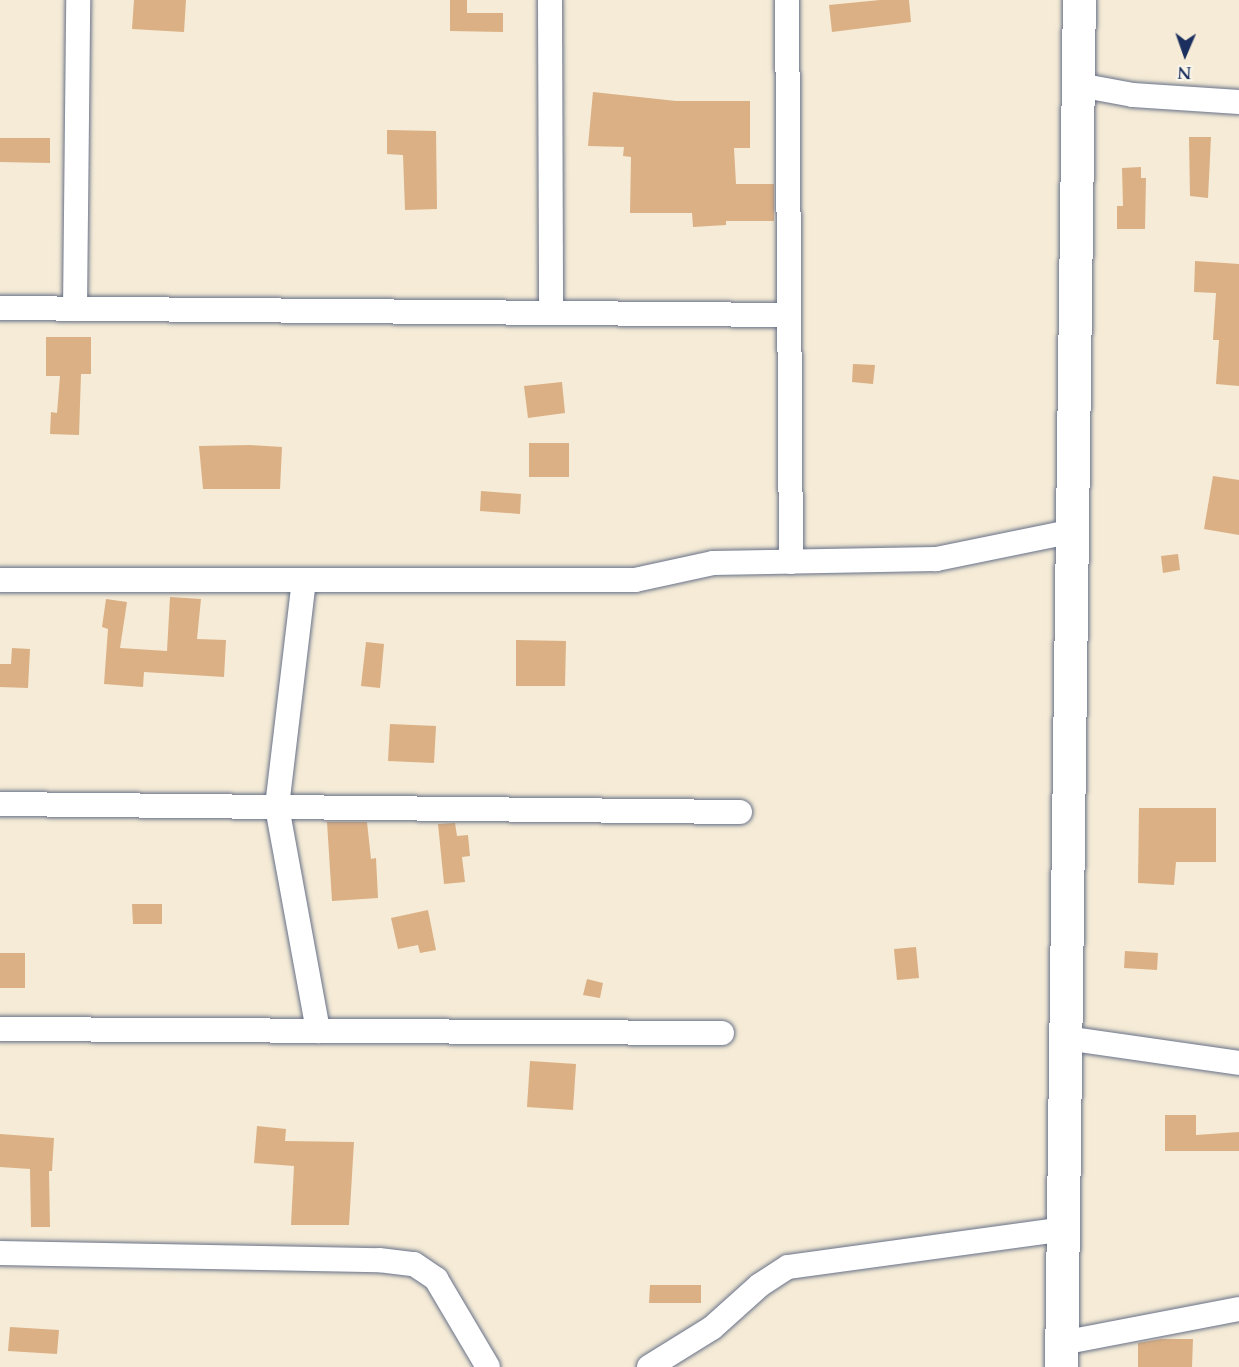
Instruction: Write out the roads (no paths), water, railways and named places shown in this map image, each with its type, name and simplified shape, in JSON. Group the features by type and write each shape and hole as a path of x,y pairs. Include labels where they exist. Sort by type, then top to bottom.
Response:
{"street":[{"path":"75,309 78,0"},
{"path":"550,0 551,313"},
{"path":"787,0 791,562"},
{"path":"1078,0 1074,531 1062,1355 1239,1309"},
{"path":"1079,85 1133,94 1239,102"},
{"path":"0,308 789,315"},
{"path":"0,580 635,580 713,563 936,559 1074,531"},
{"path":"304,579 277,807 318,1031"},
{"path":"0,804 740,812"},
{"path":"0,1029 722,1033"},
{"path":"1066,1038 1239,1063"},
{"path":"649,1367 712,1328 760,1285 788,1267 1064,1229"},
{"path":"0,1252 379,1260 414,1264 436,1279 488,1367"}]}
